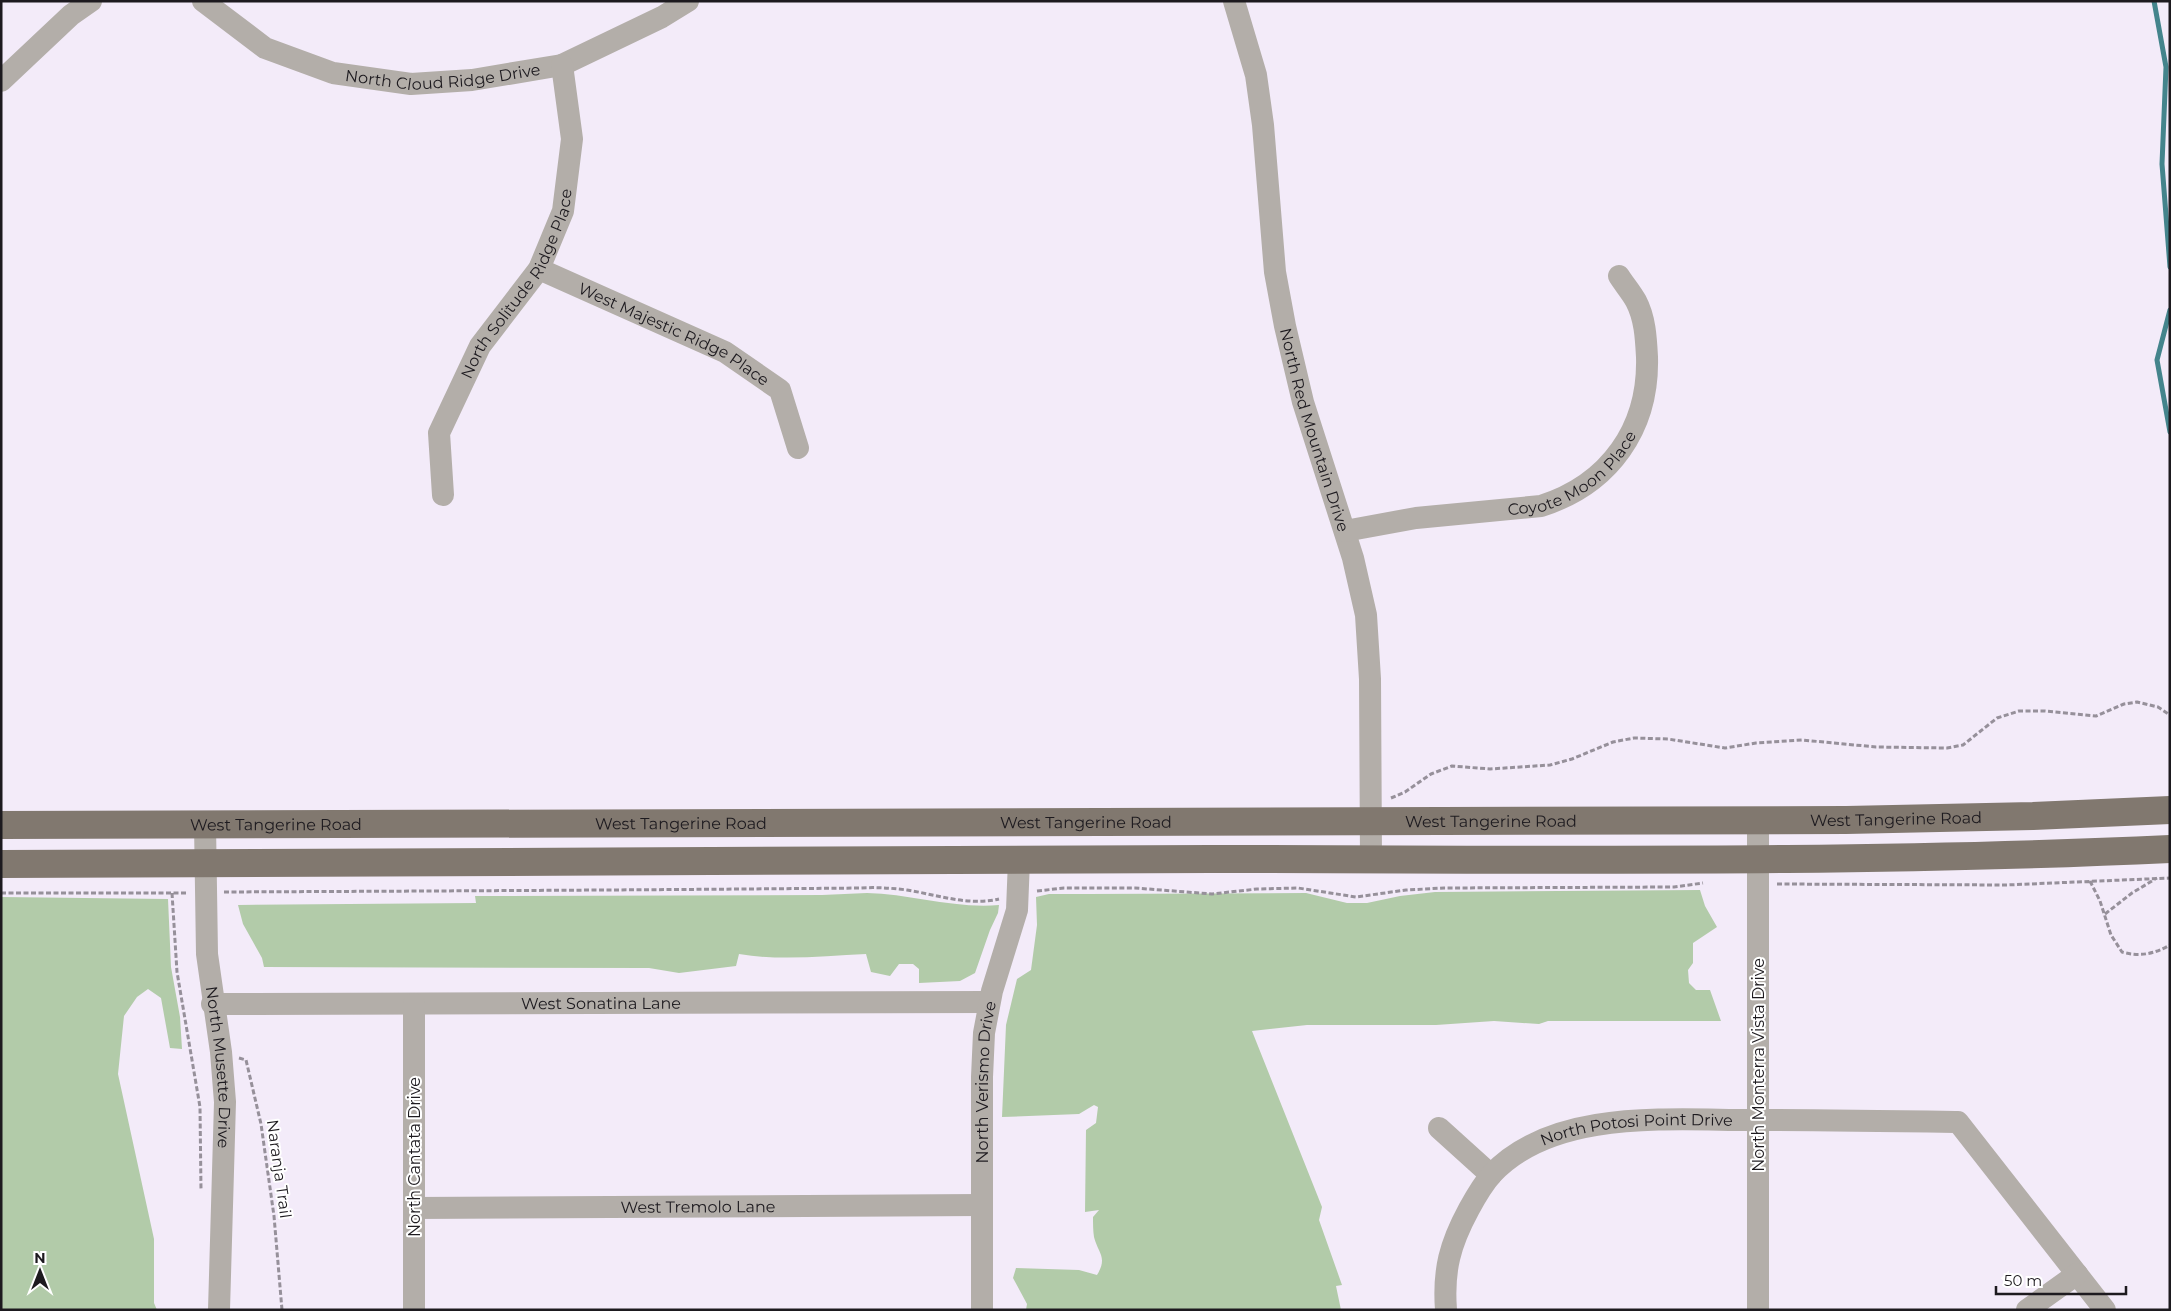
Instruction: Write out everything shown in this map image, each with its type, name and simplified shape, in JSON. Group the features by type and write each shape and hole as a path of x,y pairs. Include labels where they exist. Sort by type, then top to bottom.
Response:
{"main road":[{"name":"West Tangerine Road","path":"1,825 1372,813 1758,821 1920,819 2170,810"},
{"path":"1,864 1372,859 1759,871 1992,856 2170,850"}],"street":[{"path":"1,81 72,15 91,1"},
{"name":"North Cloud Ridge Drive","path":"202,1 265,48 333,73 410,84 472,80 562,65 662,17 688,1"},
{"name":"North Red Mountain Drive","path":"1234,1 1256,75 1262,116 1275,272 1285,326 1303,402 1357,572 1368,632 1372,859"},
{"name":"North Solitude Ridge Place","path":"443,495 440,433 480,346 538,269 563,211 572,139 562,65"},
{"name":"West Majestic Ridge Place","path":"538,269 725,352 780,390 798,448"},
{"name":"Coyote Moon Place","path":"1345,531 1416,518 1541,506 1558,500 1599,475 1618,455 1633,429 1643,404 1647,374 1644,322 1637,302 1619,276"},
{"name":"North Monterra Vista Drive","path":"1758,821 1758,1310"},
{"name":"North Musette Drive","path":"205,824 206,941 212,1004 221,1052 225,1102 219,1310"},
{"name":"North Verismo Drive","path":"982,1310 982,1077 984,1033 989,1002 1017,910 1019,860"},
{"name":"West Sonatina Lane","path":"212,1004 989,1002"},
{"name":"North Cantata Drive","path":"414,1004 414,1310"},
{"name":"North Potosi Point Drive","path":"1446,1310 1444,1293 1448,1261 1455,1235 1492,1175 1518,1152 1551,1136 1597,1124 1655,1120 1958,1122 2077,1274"},
{"path":"1439,1128 1492,1175"},
{"name":"West Tremolo Lane","path":"414,1208 982,1205"},
{"path":"2026,1310 2077,1274 2105,1310"}],"path":[{"path":"1372,813 1431,774 1452,766 1490,769 1550,765 1626,739 1668,739 1725,748 1770,742 1816,740 1876,747 1934,748 1963,745 1997,718 2019,711 2045,710 2096,716 2124,704 2138,702 2158,707 2170,715"},
{"path":"1759,871 1825,885 1954,886 2170,878"},
{"path":"2105,914 2132,893 2157,878"},
{"path":"2090,881 2105,914 2111,935 2122,952 2136,955 2148,954 2170,945"},
{"path":"1033,892 1064,888 1135,888 1212,894 1257,889 1298,888 1356,897 1406,890 1444,888 1674,887 1708,882"},
{"path":"1,893 660,889 823,890 859,888 897,889 973,902 1002,898"},
{"path":"172,892 177,972 200,1107 201,1196"},
{"name":"Naranja Trail","path":"221,1052 246,1060 261,1124 274,1216 282,1310"}],"green space":[{"path":"1700,890 1705,906 1717,927 1693,943 1693,963 1688,970 1689,983 1696,990 1710,990 1721,1021 1548,1021 1539,1024 1494,1021 1436,1025 1307,1025 1252,1031 1322,1207 1319,1220 1342,1285 1336,1286 1341,1310 1026,1310 1027,1304 1013,1278 1016,1268 1079,1270 1097,1275 1102,1264 1093,1230 1093,1217 1099,1210 1085,1212 1086,1130 1096,1123 1098,1107 1094,1105 1079,1114 1002,1117 1006,1025 1017,979 1031,970 1037,925 1036,897 1049,894 1306,893 1347,903 1367,903 1400,896 1435,892"},
{"path":"867,893 966,905 999,905 998,913 975,973 960,981 919,983 919,969 913,964 899,964 890,976 871,972 866,954 786,958 739,954 736,966 679,973 649,968 264,967 262,958 243,924 238,905 476,903 475,896 822,895"},
{"path":"1,897 168,899 171,967 180,1017 182,1049 170,1048 161,998 148,989 137,997 124,1016 118,1074 154,1239 154,1303 157,1310 1,1310"}],"waterway":[{"path":"2154,1 2166,67 2162,164 2170,267"},
{"path":"2170,310 2157,360 2170,432"}]}
